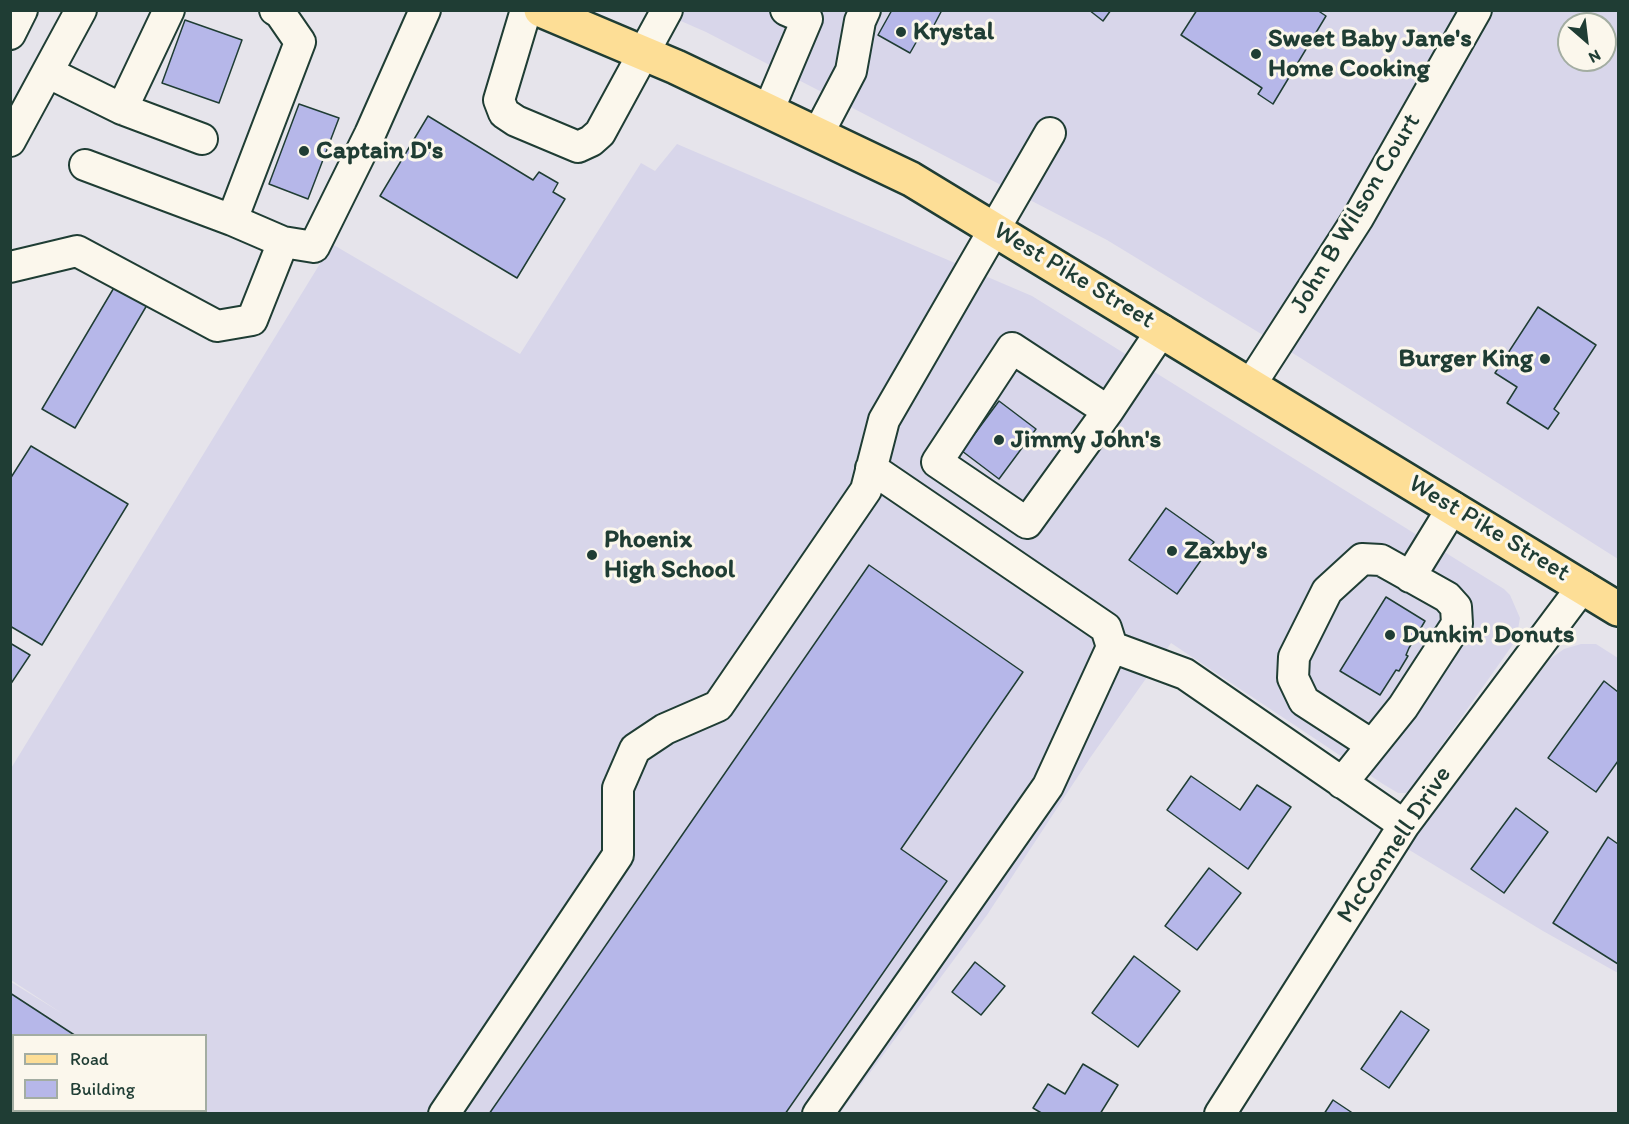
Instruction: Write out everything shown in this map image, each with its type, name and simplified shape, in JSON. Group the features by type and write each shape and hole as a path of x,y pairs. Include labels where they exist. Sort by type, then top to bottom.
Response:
{"main road":[{"name":"West Pike Street","path":"556,13 819,132 911,179 1618,609"}],"street":[{"path":"10,34 22,10"},
{"path":"122,109 169,10"},
{"path":"85,165 232,220 283,242 314,247 370,134 425,10"},
{"path":"526,10 499,100 504,113 516,121 578,147 591,141 600,133 667,10"},
{"path":"770,110 807,19 786,10"},
{"path":"819,132 851,71 860,21 865,10"},
{"name":"John B Wilson Court","path":"1251,384 1358,218 1476,10"},
{"path":"10,141 49,73 80,11"},
{"path":"232,220 300,42 279,11"},
{"path":"49,73 122,109 202,139"},
{"path":"444,1113 618,855 618,788 635,749 665,729 718,706 866,490 885,420 1050,133"},
{"path":"10,267 77,251 217,326 252,320 283,242"},
{"path":"1108,411 1012,348 937,462 1027,524 1108,411 1162,330"},
{"path":"818,1113 1048,786 1112,647 1106,628 871,468"},
{"path":"1410,577 1453,507"},
{"path":"1342,783 1403,707 1457,624 1456,607 1447,597 1381,560 1362,559 1327,591 1294,657 1293,678 1304,702 1372,745"},
{"name":"McConnell Drive","path":"1220,1113 1404,825 1583,586"},
{"path":"1112,647 1185,674 1404,825"}],"shaded area":[{"path":"658,11 1618,11 1618,559 1299,357 1107,240 706,32"},
{"name":"Phoenix High School","path":"677,144 1032,296 1504,589 1510,595 1520,618 1516,640 1408,793 1398,793 1383,784 1171,643 1090,758 987,915 840,1113 11,1113 11,982 63,1014 11,980 10,770 332,244 520,354 641,163 655,171"},
{"path":"1581,644 1596,644 1618,658 1618,973 1543,931 1406,848 1550,659 1564,649"}],"building":[{"name":"Krystal","path":"892,10 942,10 932,29 926,25 910,53 878,35"},
{"path":"1089,10 1111,10 1103,21"},
{"name":"Sweet Baby Jane's Home Cooking","path":"1197,10 1317,10 1326,16 1273,104 1258,94 1262,88 1181,35"},
{"path":"185,20 242,40 219,103 162,83"},
{"name":"Captain D's","path":"299,104 339,118 308,199 269,184"},
{"path":"428,116 533,180 539,172 558,183 553,192 565,199 517,278 380,196"},
{"path":"115,286 147,305 75,428 42,409"},
{"name":"Burger King","path":"1538,307 1596,345 1554,409 1559,413 1548,429 1507,403 1517,387 1495,373"},
{"name":"Jimmy John's","path":"999,401 1036,429 999,479 962,451"},
{"path":"31,446 128,504 42,645 10,626 10,479"},
{"name":"Zaxby's","path":"1166,508 1214,542 1177,594 1129,560"},
{"path":"869,565 1023,672 901,849 947,881 785,1114 489,1114"},
{"name":"Dunkin' Donuts","path":"1386,597 1425,621 1399,671 1396,670 1380,695 1340,671"},
{"path":"10,643 30,655 10,685"},
{"path":"1604,681 1618,692 1618,761 1596,792 1548,758"},
{"path":"1191,776 1240,810 1257,785 1291,807 1248,869 1167,810"},
{"path":"1516,808 1548,832 1504,893 1471,869"},
{"path":"1608,837 1618,844 1618,964 1553,923"},
{"path":"1209,868 1241,893 1197,950 1165,926"},
{"path":"1134,956 1180,991 1138,1047 1092,1013"},
{"path":"975,962 1005,986 981,1015 952,992"},
{"path":"10,993 73,1034 12,1034 12,1112 38,1112 37,1114 10,1114"},
{"path":"1401,1011 1429,1030 1389,1088 1361,1069"},
{"path":"1083,1064 1118,1085 1100,1114 1043,1114 1033,1108 1048,1084 1065,1094"},
{"path":"1333,1100 1354,1114 1324,1114"}],"place":[{"name":"Krystal","path":"901,32"},
{"name":"Sweet Baby Jane's Home Cooking","path":"1256,54"},
{"name":"Captain D's","path":"304,151"},
{"name":"Burger King","path":"1545,359"},
{"name":"Jimmy John's","path":"999,440"},
{"name":"Zaxby's","path":"1172,551"},
{"name":"Phoenix High School","path":"592,555"},
{"name":"Dunkin' Donuts","path":"1390,635"}]}
